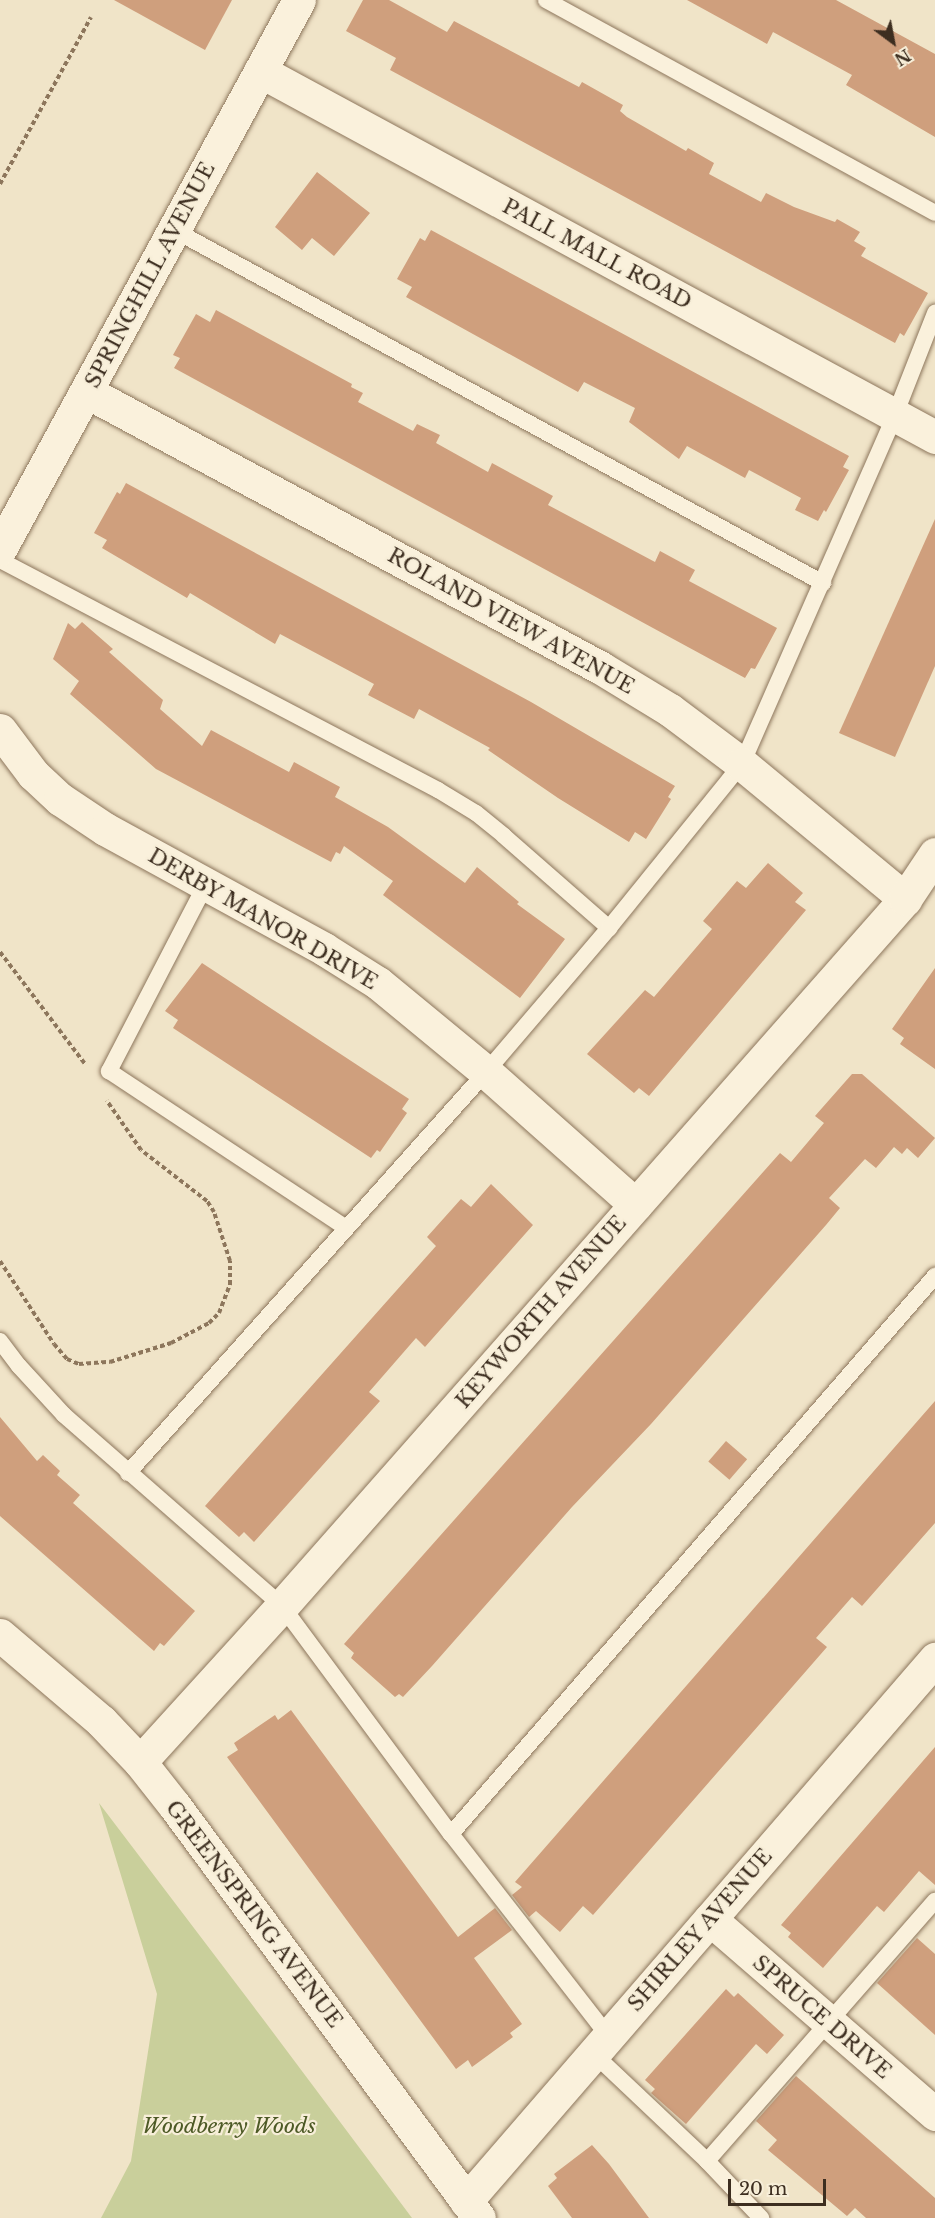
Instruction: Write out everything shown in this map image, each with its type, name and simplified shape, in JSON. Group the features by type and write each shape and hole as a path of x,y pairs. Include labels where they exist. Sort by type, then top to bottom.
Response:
{"street":[{"name":"SPRINGHILL AVENUE","path":"0,549 299,0"},
{"name":"PALL MALL ROAD","path":"260,71 935,437"},
{"name":"ROLAND VIEW AVENUE","path":"87,392 601,668 670,710 742,764 905,898"},
{"name":"DERBY MANOR DRIVE","path":"0,730 33,774 60,800 105,829 324,949 378,983 486,1072 636,1205"},
{"name":"KEYWORTH AVENUE","path":"140,1762 282,1606 905,898 935,854"},
{"name":"GREENSPRING AVENUE","path":"0,1635 101,1721 140,1762 473,2209"},
{"name":"SHIRLEY AVENUE","path":"473,2209 601,2045 935,1659"},
{"name":"SPRUCE DRIVE","path":"710,1918 935,2114"}],"lane":[{"path":"546,0 935,213"},
{"path":"174,230 823,583"},
{"path":"128,1473 486,1072 609,927 742,764 896,416 935,313"},
{"path":"0,560 476,813 609,927"},
{"path":"206,884 109,1071 346,1228"},
{"path":"451,1834 935,1276"},
{"path":"0,1341 19,1366 64,1415 282,1606 451,1834 601,2045 760,2218"},
{"path":"707,2161 935,1901"}],"path":[{"path":"0,184 91,17"},
{"path":"0,952 89,1069"},
{"path":"0,1261 54,1344 68,1359 79,1364 110,1362 171,1343 209,1323 219,1313 230,1285 230,1261 214,1212 207,1201 141,1150 105,1097"}],"green space":[{"name":"Woodberry Woods","path":"99,1803 412,2218 101,2218 131,2161 157,1994"}],"building":[{"path":"114,0 232,0 205,50"},
{"path":"363,0 389,0 447,32 454,21 579,87 582,82 623,105 620,111 627,117 686,151 688,148 714,163 709,174 761,202 766,193 794,207 835,222 837,219 860,232 854,241 866,248 861,256 928,293 904,336 900,333 895,343 390,70 396,58 346,31"},
{"path":"687,0 836,0 935,54 935,137 846,85 852,75 773,32 767,44"},
{"path":"317,172 370,213 334,256 312,238 302,250 275,227"},
{"path":"431,230 849,456 843,467 849,470 826,512 824,510 818,521 795,510 801,498 749,470 745,478 687,446 679,459 629,422 635,408 584,382 578,392 406,297 412,287 397,279 420,238 425,241"},
{"path":"216,310 352,384 351,387 363,393 358,402 413,431 417,424 440,435 436,443 488,472 492,463 553,496 548,505 655,562 660,551 695,570 689,581 777,628 755,669 751,668 745,678 174,368 180,358 173,355 196,314 210,322"},
{"path":"126,483 531,702 675,786 668,797 671,799 646,839 635,832 629,842 558,798 488,750 490,748 419,709 414,719 368,695 374,684 280,634 275,644 190,593 187,598 102,548 107,540 94,533 117,492 120,494"},
{"path":"935,519 935,666 895,757 839,733"},
{"path":"82,622 113,649 109,652 163,700 160,709 202,746 211,730 289,772 294,762 340,787 335,797 388,827 465,883 477,867 519,902 517,904 565,939 520,998 383,895 393,881 344,846 340,854 336,852 331,862 156,769 70,694 79,681 53,659 68,623 75,629"},
{"path":"768,863 803,893 795,902 806,910 649,1096 639,1088 634,1093 587,1054 645,990 654,997 712,929 703,921 737,881 746,888"},
{"path":"202,963 409,1099 402,1109 407,1113 380,1152 377,1150 371,1158 173,1028 178,1020 165,1011"},
{"path":"935,968 935,1069 900,1044 904,1038 892,1029"},
{"path":"852,1074 862,1074 935,1138 918,1158 907,1148 902,1154 894,1147 876,1168 865,1159 829,1198 840,1208 826,1225 651,1424 572,1507 432,1666 403,1697 399,1694 395,1697 351,1658 354,1653 344,1644 780,1153 791,1162 824,1123 815,1116"},
{"path":"491,1184 533,1225 425,1347 416,1338 369,1392 380,1401 254,1542 244,1532 239,1537 205,1506 436,1246 427,1237 461,1199 471,1207"},
{"path":"935,1401 935,1523 862,1606 852,1597 816,1638 827,1647 593,1915 583,1906 560,1932 536,1911 529,1917 512,1895 522,1887 515,1882"},
{"path":"0,1417 37,1461 43,1455 60,1471 57,1475 80,1495 73,1503 195,1611 164,1646 160,1643 154,1651 0,1516"},
{"path":"726,1441 747,1459 729,1480 708,1461"},
{"path":"291,1710 458,1937 495,1908 512,1930 474,1958 522,2024 510,2033 513,2037 472,2067 468,2060 456,2069 227,1757 238,1750 234,1743 275,1715 278,1720"},
{"path":"935,1747 935,1885 919,1871 884,1912 877,1906 823,1968 788,1937 791,1933 781,1925"},
{"path":"917,1938 935,1954 935,2035 877,1983"},
{"path":"726,1989 734,1997 738,1993 784,2035 767,2054 756,2044 686,2124 651,2093 655,2089 645,2080"},
{"path":"796,2076 935,2198 935,2218 866,2218 855,2208 847,2216 768,2150 777,2140 756,2121"},
{"path":"592,2145 649,2218 572,2218 548,2186 557,2178 554,2174"}]}
